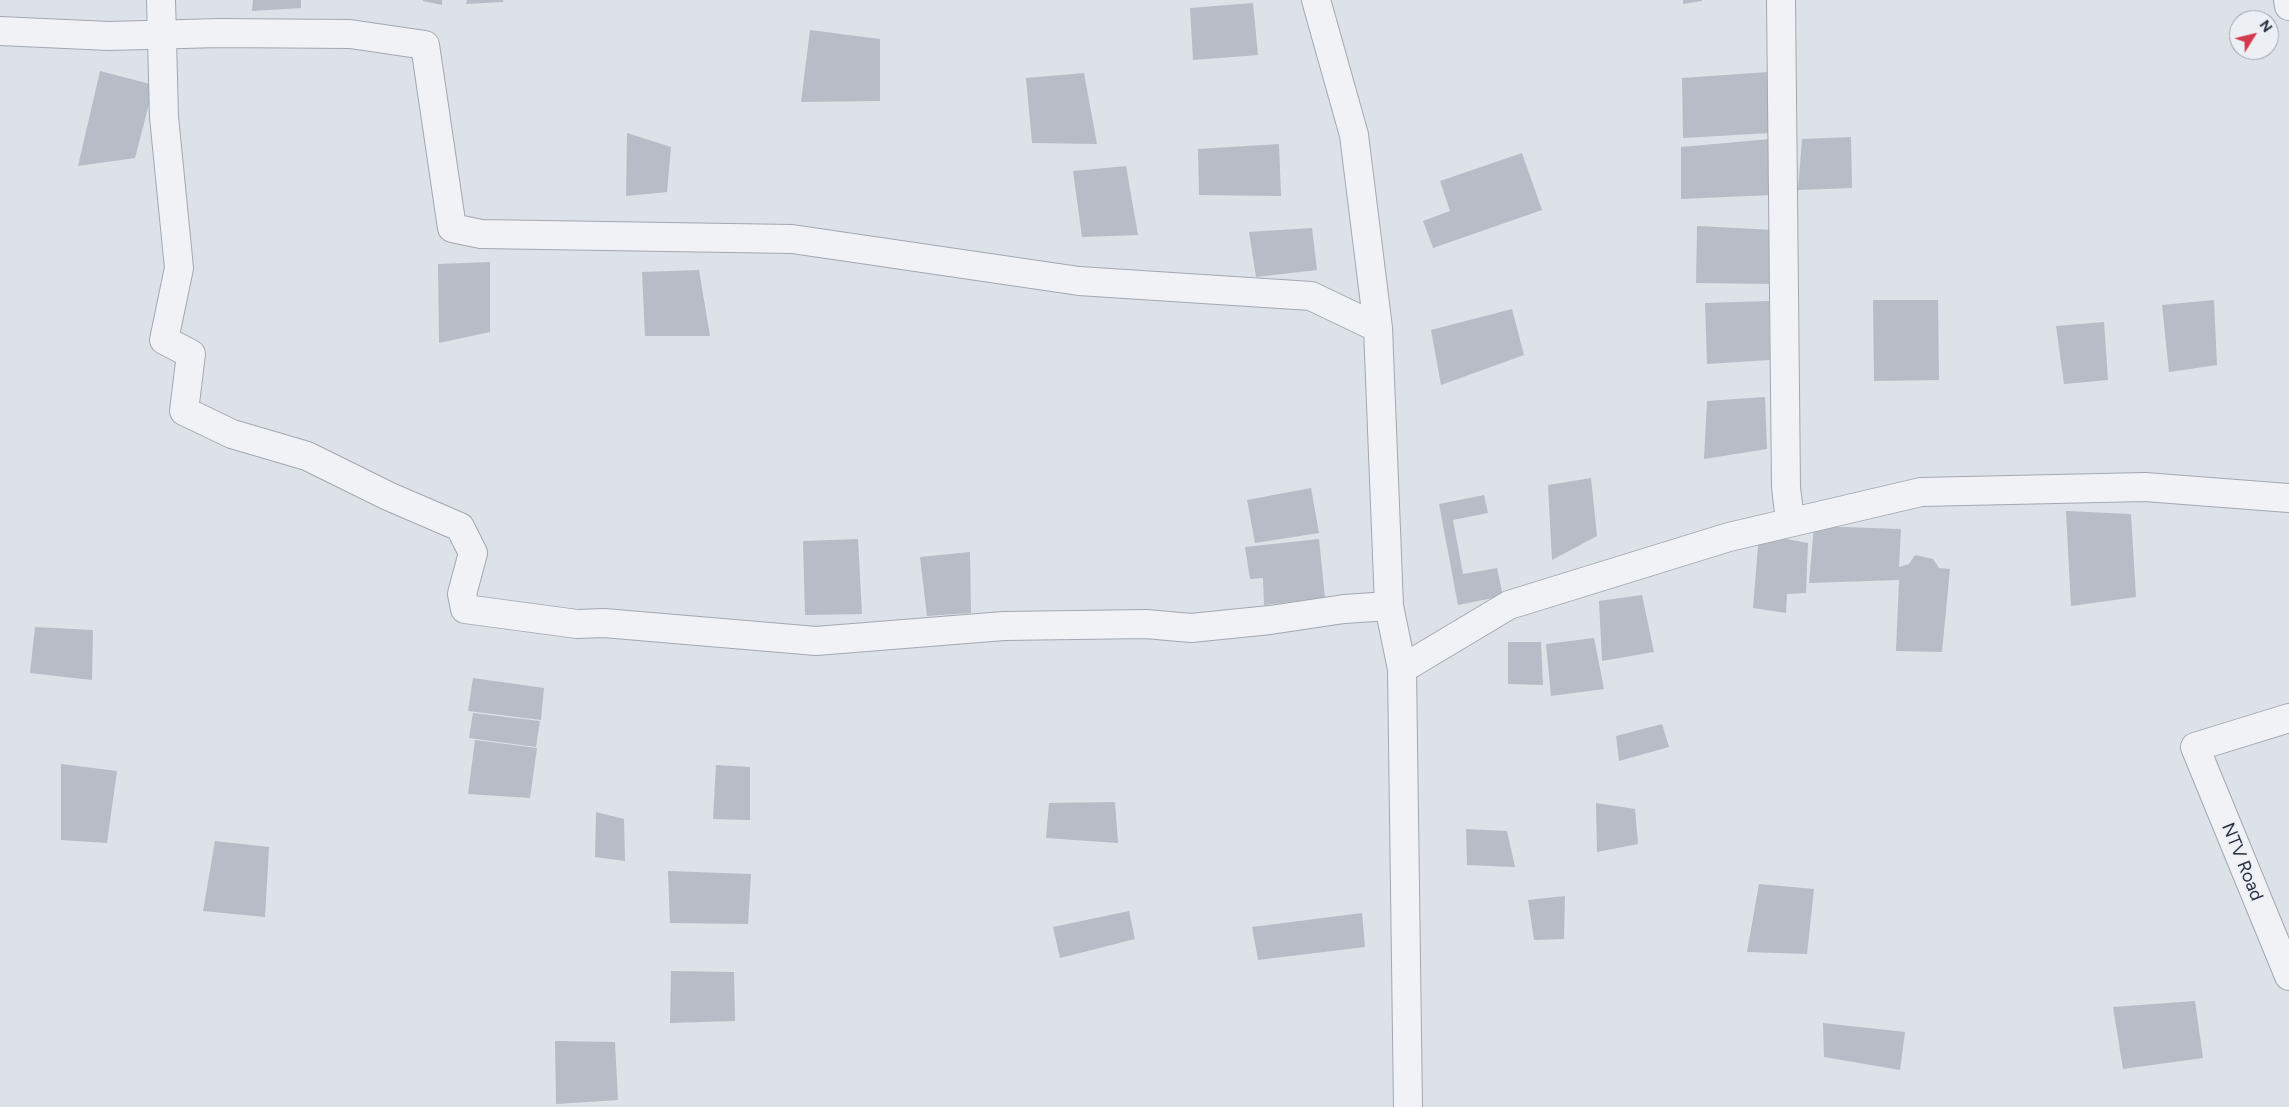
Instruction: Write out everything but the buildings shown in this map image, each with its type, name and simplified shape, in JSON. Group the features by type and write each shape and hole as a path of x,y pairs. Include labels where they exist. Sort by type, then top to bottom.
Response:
{"street":[{"path":"162,0 164,117 179,268 164,340 191,354 184,411 232,434 307,456 388,496 460,528 473,553 462,594 465,609 577,624 604,623 816,641 1004,626 1146,624 1191,628 1270,620 1344,609 1389,606"},
{"path":"1316,0 1354,135 1378,328 1389,606 1402,669 1408,1107"},
{"path":"1781,0 1786,487 1790,522"},
{"path":"2288,0 2289,6"},
{"path":"0,31 109,36 162,34 350,34 425,45 452,228 481,234 792,239 1079,281 1311,296 1378,328"},
{"path":"1402,669 1510,605 1729,537 1920,492 2145,487 2289,498"},
{"name":"NTV Road","path":"2289,718 2195,747 2289,976"}]}
